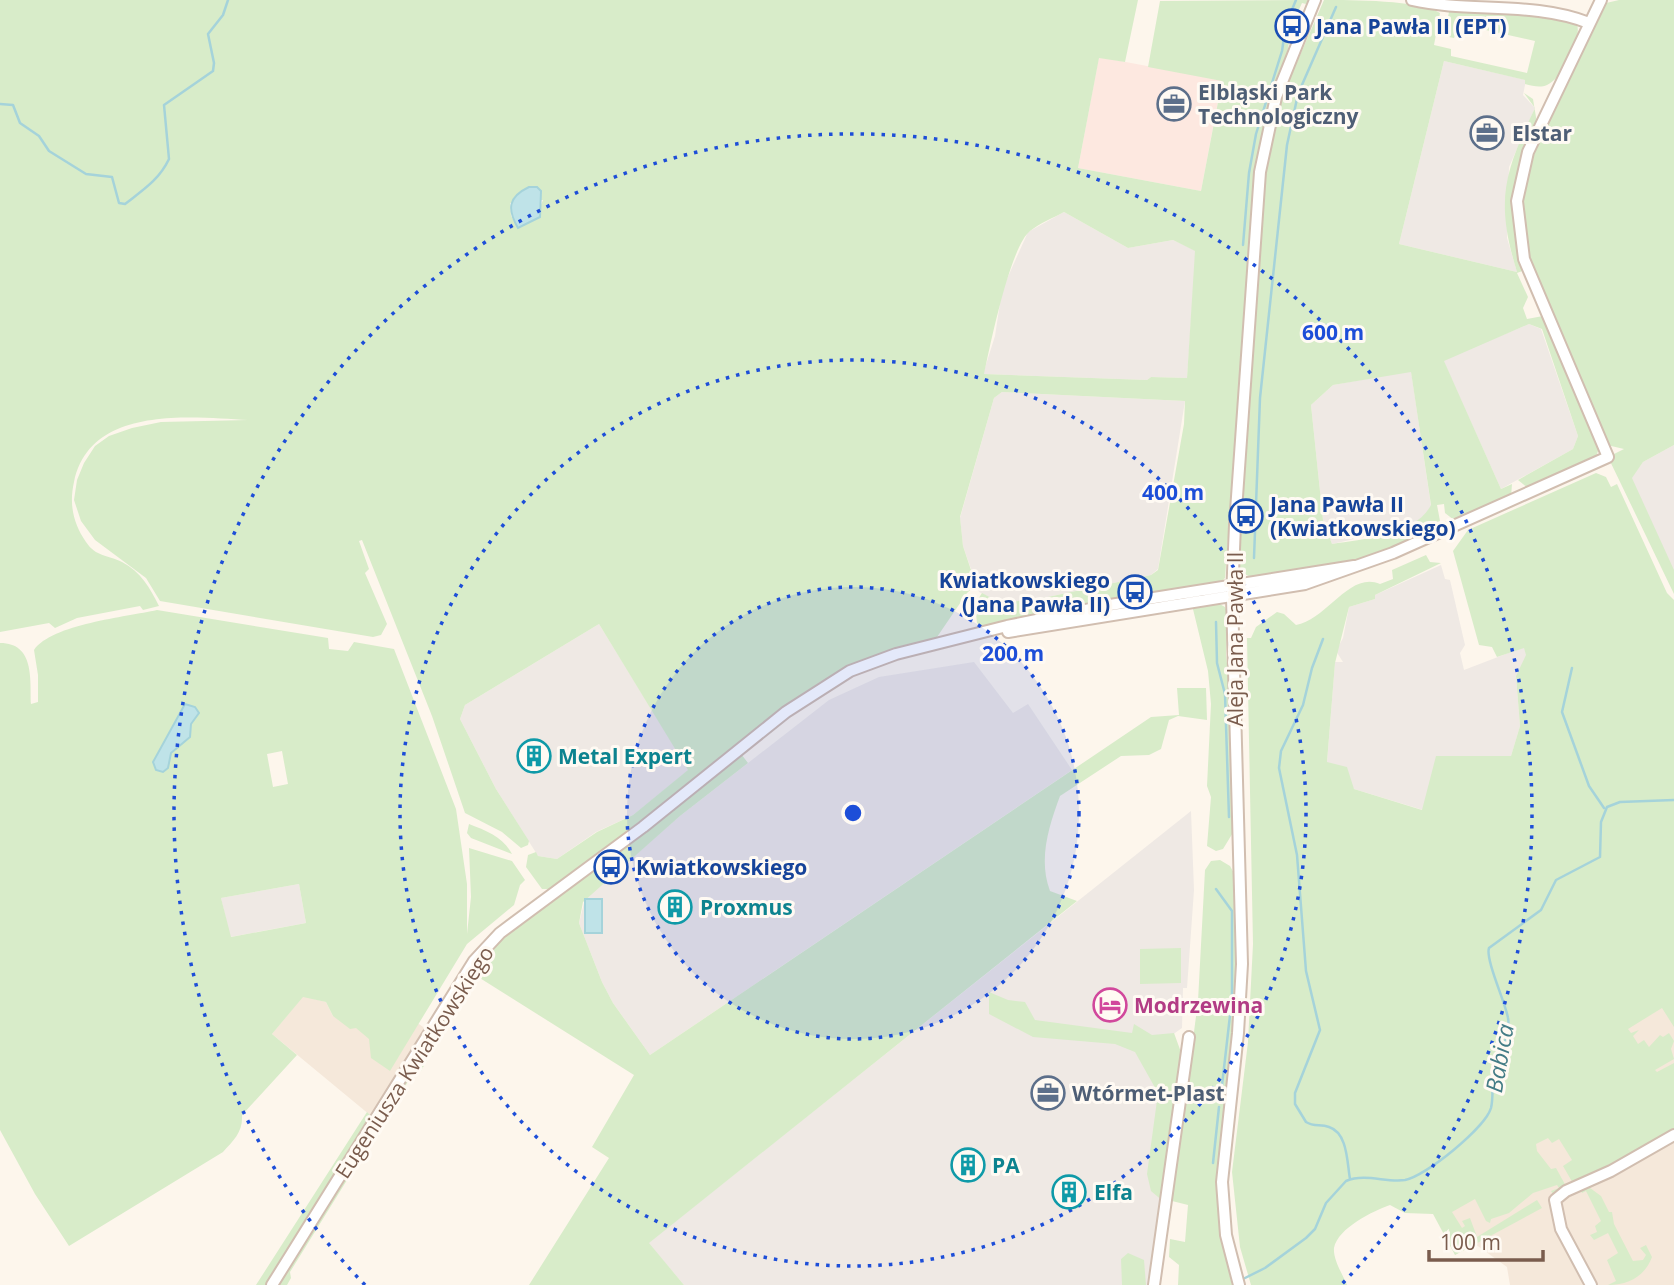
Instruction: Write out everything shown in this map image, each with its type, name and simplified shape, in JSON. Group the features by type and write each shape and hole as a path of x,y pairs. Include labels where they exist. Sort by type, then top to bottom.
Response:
{"street":[{"name":"Aleja Jana Pawła II","path":"1240,1285 1224,1220 1223,1158 1238,1033 1242,964 1232,585 1260,172 1276,97 1315,0"},
{"path":"1412,0 1509,9 1575,18 1588,23"},
{"path":"1354,566 1392,553 1608,457 1524,259 1517,214 1519,178 1528,152 1601,0"},
{"name":"Eugeniusza Kwiatkowskiego","path":"272,1285 474,961 500,933 643,827 813,691 877,660 977,633 1110,606 1354,566"},
{"name":"Eugeniusza Kwiatkowskiego","path":"977,633 1067,624 1232,597 1305,584 1354,566"},
{"path":"1154,1285 1189,1037"},
{"path":"1591,1285 1561,1229 1555,1200 1566,1191 1611,1171 1674,1135"}],"shaded area":[{"name":"Elbląski Park Technologiczny","path":"1099,57 1222,80 1201,191 1078,168"},
{"name":"Elstar","path":"1444,61 1526,80 1523,95 1535,108 1509,167 1507,238 1517,272 1399,244"},
{"path":"1064,212 1128,248 1173,240 1196,251 1187,378 1151,377 1147,380 983,374 995,336 1002,290 1028,232"},
{"path":"1529,324 1541,329 1578,436 1573,449 1501,489 1443,360"},
{"path":"1411,371 1431,506 1424,518 1395,530 1332,544 1323,520 1311,405 1333,385"},
{"path":"1002,392 1185,401 1158,569 1151,575 1043,598 1001,603 979,592 963,546 960,518 994,398"},
{"path":"1674,445 1673,570 1631,478 1643,462"},
{"path":"1441,565 1445,579 1450,580 1465,645 1460,653 1464,670 1524,647 1527,656 1516,676 1520,726 1511,756 1437,756 1423,810 1354,789 1327,763 1335,662 1343,662 1336,651 1343,638 1349,607 1375,599 1375,595"},
{"name":"Metal Expert","path":"599,624 689,770 633,815 596,832 557,859 538,856 496,789 460,719 465,705"},
{"path":"974,662 1013,713 1028,704 1072,770 650,1055 613,1003 602,982 579,923 585,899 680,816 829,700 879,677"},
{"path":"1191,811 1194,890 1187,988 1183,988 1182,1028 1172,1035 1164,1202 1151,1285 684,1285 648,1243"},
{"path":"1674,842 1674,1285 1510,1285 1507,1267 1475,1244 1455,1255 1440,1208"},
{"path":"299,884 306,923 230,937 221,898"},
{"path":"303,996 326,1002 333,1016 398,1009 430,1032 376,1120 272,1034"}],"green space":[{"path":"0,0 1138,0 1125,62 1099,58 1078,168 1201,191 1222,81 1148,67 1160,1 1308,0 1306,4 1302,3 1291,27 1288,49 1268,109 1255,171 1225,578 1218,585 1125,597 985,628 977,623 975,604 982,593 1001,603 1043,598 1151,575 1158,570 1184,424 1185,401 1002,392 994,398 960,517 963,546 976,585 967,593 935,640 890,650 820,682 552,889 542,889 526,867 528,855 536,852 538,856 557,859 597,832 633,815 688,770 599,624 465,705 460,719 496,789 529,841 528,845 521,848 502,832 465,813 432,716 362,540 359,541 369,569 365,573 387,624 381,635 373,637 160,601 146,578 95,540 81,521 74,500 77,480 95,446 109,436 161,422 248,420 172,418 145,421 121,428 100,439 84,457 74,482 72,498 73,513 82,535 94,550 135,571 159,606 143,610 140,606 77,618 55,628 49,623 0,632","holes":["543,200 535,220 518,227 511,216 510,203","1064,212 1128,248 1173,240 1195,251 1187,378 1151,377 1147,380 984,374 1015,256 1030,231"]},
{"path":"1324,0 1385,2 1430,9 1440,13 1434,45 1451,49 1451,56 1527,73 1535,41 1459,24 1454,38 1444,36 1449,12 1515,13 1577,24 1577,40 1570,58 1559,75 1544,86 1528,85 1525,80 1444,61 1399,244 1517,272 1506,226 1506,188 1516,151 1535,109 1537,123 1523,160 1515,195 1515,231 1525,270 1517,273 1528,297 1523,308 1527,319 1543,316 1599,448 1596,457 1528,488 1518,480 1573,449 1578,436 1542,329 1529,324 1444,361 1501,489 1512,484 1511,497 1454,520 1445,513 1444,504 1437,505 1440,521 1436,528 1368,558 1253,578 1240,572 1237,543 1242,511 1264,175 1278,106","holes":["1411,372 1431,505 1424,515 1401,529 1388,534 1332,544 1323,520 1311,405 1333,385"]},
{"path":"1619,0 1674,0 1674,445 1643,462 1632,478 1674,570 1674,594 1608,457 1624,449 1607,445 1525,248 1520,207 1525,169 1602,4"},
{"path":"1524,93 1533,99 1534,107"},
{"path":"1596,473 1606,477 1611,487 1617,484 1667,593 1674,600 1674,1027 1662,1008 1628,1029 1631,1033 1639,1030 1633,1036 1638,1044 1644,1040 1649,1047 1660,1035 1663,1037 1669,1033 1674,1041 1671,1049 1674,1059 1655,1070 1657,1072 1674,1063 1674,1129 1672,1133 1574,1185 1563,1166 1572,1160 1559,1139 1552,1143 1548,1138 1536,1144 1537,1151 1551,1169 1556,1168 1567,1188 1553,1194 1551,1191 1559,1188 1557,1185 1533,1193 1509,1213 1491,1219 1490,1223 1486,1221 1475,1199 1452,1212 1462,1228 1465,1226 1462,1221 1470,1218 1477,1237 1537,1200 1542,1208 1455,1255 1433,1214 1405,1213 1390,1205 1357,1221 1337,1241 1334,1248 1335,1257 1347,1285 1251,1285 1240,1247 1232,1172 1248,1042 1253,944 1247,638 1251,638 1256,627 1277,612 1284,614 1296,625 1318,615 1358,584 1380,584 1393,579 1392,570 1426,555 1430,562 1441,563 1375,595 1375,599 1349,607 1335,663 1327,762 1347,767 1354,789 1422,810 1436,756 1511,756 1520,726 1516,676 1526,655 1524,648 1497,657 1492,647 1479,645 1453,551 1468,530"},
{"path":"1216,602 1225,607 1228,614 1226,655 1230,689 1234,831 1223,849 1216,851 1207,846 1211,797 1207,786 1211,704 1208,671 1192,605"},
{"path":"157,610 328,638 329,649 348,651 354,642 394,649 456,809 467,884 467,934 471,897 469,848 512,861 525,880 520,885 514,905 467,944 390,1071 371,1058 369,1039 356,1028 350,1029 333,1016 326,1002 303,997 272,1034 297,1055 242,1115 239,1131 223,1152 69,1246 35,1194 0,1130 0,643 19,649 25,656 30,674 31,704 38,702 34,650 43,641 73,628","holes":["282,751 288,784 273,787 267,754","299,884 306,923 231,937 221,898"]},
{"path":"1177,688 1206,688 1207,720 1178,716 1169,720 1161,749 1149,755 1121,756 1060,796 1046,843 1045,867 1050,891 1077,901 649,1243 684,1285 529,1285 609,1158 592,1147 634,1075 475,975 425,1055 427,1060 421,1071 414,1072 290,1272 291,1278 287,1285 256,1285 367,1112 375,1120 487,946 738,750 748,763 680,816 583,902 579,923 602,982 613,1003 650,1055 1151,717 1179,715"},
{"path":"469,824 499,839 512,854 471,838 467,833"},
{"path":"1220,860 1230,866 1235,875 1234,1022 1217,1175 1219,1227 1232,1285 1178,1285 1179,1265 1169,1257 1170,1239 1185,1242 1188,1205 1172,1201 1198,1001 1205,870 1211,861"},
{"path":"1181,948 1181,983 1140,984 1140,949"},
{"path":"989,992 1008,1000 1025,1002 1035,1020 1132,1033 1134,1024 1152,1035 1174,1033 1182,1055 1164,1202 1151,1191 1147,1174 1158,1093 1135,1052 1115,1044 1033,1037 989,1014"},
{"path":"1586,1185 1601,1196 1609,1212 1612,1212 1614,1224 1633,1261 1643,1260 1646,1255 1640,1248 1646,1245 1652,1257 1641,1274 1629,1281 1608,1285 1616,1281 1607,1260 1618,1253 1608,1233 1594,1240 1590,1235 1597,1232 1595,1226 1601,1221 1586,1191 1582,1193 1579,1188"},
{"path":"1128,1253 1144,1260 1146,1285 1122,1285 1121,1259"}],"water":[{"path":"529,187 537,187 541,191 540,217 518,228 512,215 513,199"},
{"path":"185,704 195,707 199,713 191,724 190,737 171,753 168,768 163,772 156,770 153,762"},
{"path":"585,899 602,899 602,933 585,933"}],"waterway":[{"path":"0,104 13,105 20,123 39,136 49,151 86,174 112,177 119,203 125,204 155,179 169,159 164,105 213,71 208,34 223,15 228,0"},
{"path":"1243,245 1249,173 1256,134 1282,51 1286,24 1296,0"},
{"path":"1254,558 1260,398 1287,145 1298,94 1336,7"},
{"path":"1216,622 1217,663 1225,694 1229,817"},
{"path":"1323,639 1312,668 1303,705 1281,751 1279,768 1297,855 1306,971 1320,1030 1295,1093 1295,1104 1306,1122 1329,1127 1340,1135 1346,1149 1350,1179"},
{"path":"1572,668 1562,712 1589,786 1604,808"},
{"name":"Babica","path":"1241,1280 1265,1268 1306,1238 1315,1229 1326,1203 1346,1181 1361,1178 1398,1181 1414,1177 1440,1161 1478,1127 1491,1108 1494,1070 1506,1038 1508,1024 1490,962 1489,948 1541,910 1556,880 1600,857 1601,822 1607,807 1620,802 1674,800"},
{"path":"1216,889 1232,911 1232,998 1221,1094"},
{"path":"1213,1163 1219,1107"}],"place":[{"name":"Jana Pawła II (EPT)","path":"1292,26"},
{"name":"Elbląski Park Technologiczny","path":"1174,104"},
{"name":"Elstar","path":"1487,133"},
{"name":"Jana Pawła II (Kwiatkowskiego)","path":"1246,516"},
{"name":"Kwiatkowskiego (Jana Pawła II)","path":"1135,592"},
{"name":"Metal Expert","path":"534,756"},
{"name":"Kwiatkowskiego","path":"611,867"},
{"name":"Proxmus","path":"675,907"},
{"name":"Modrzewina","path":"1110,1005"},
{"name":"Wtórmet-Plast","path":"1048,1093"},
{"name":"PA","path":"968,1165"},
{"name":"Elfa","path":"1069,1192"}]}
